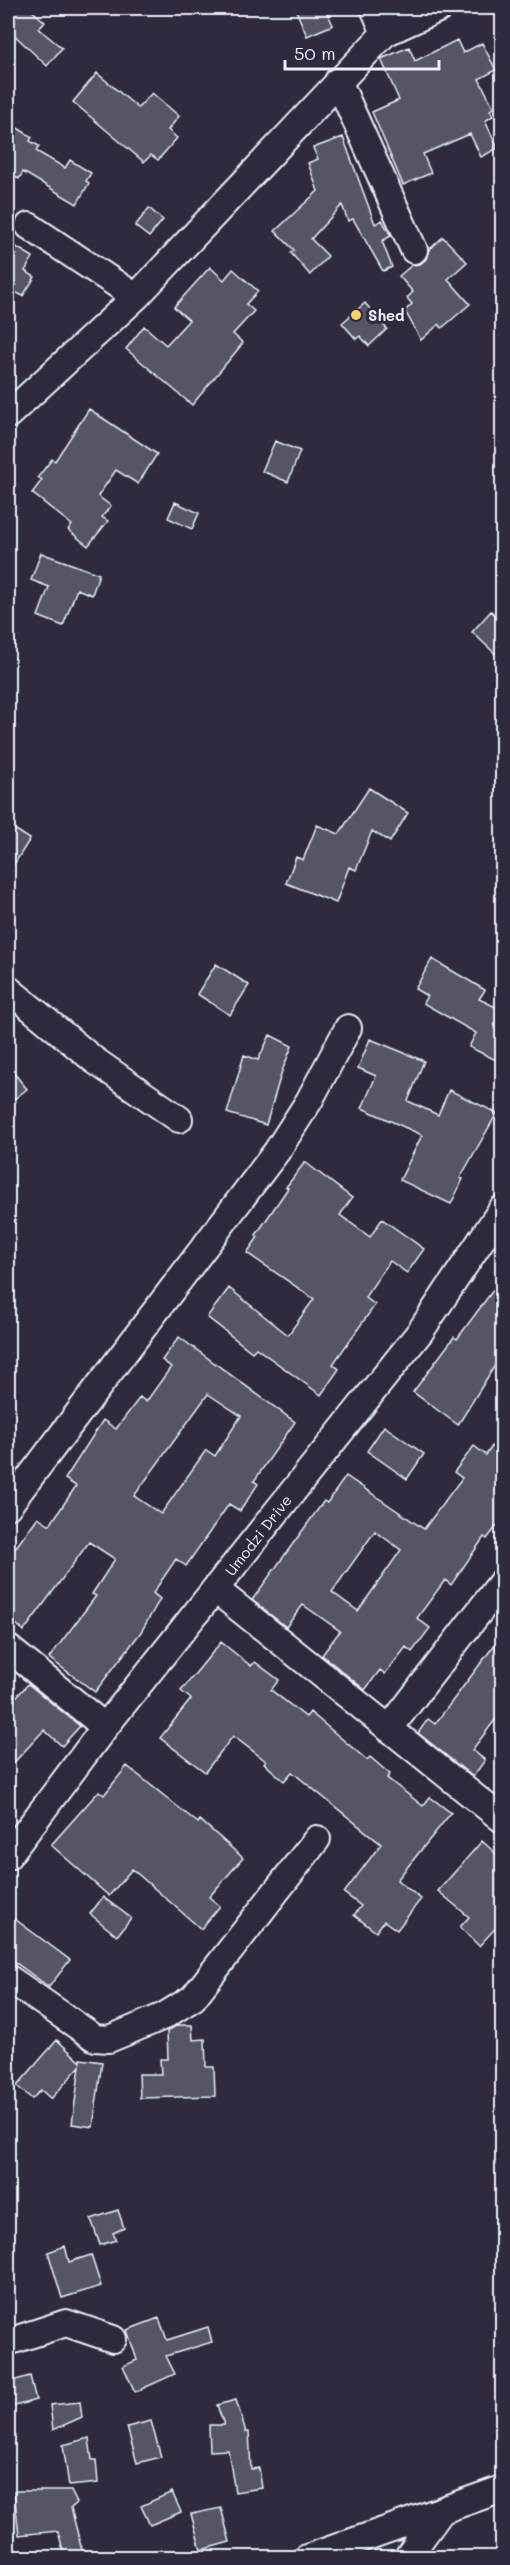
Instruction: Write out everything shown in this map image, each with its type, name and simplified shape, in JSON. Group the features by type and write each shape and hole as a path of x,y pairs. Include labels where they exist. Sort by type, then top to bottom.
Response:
{"street":[{"path":"374,8 385,33"},
{"path":"8,415 136,297 385,33 440,8"},
{"path":"338,81 414,250"},
{"path":"29,226 136,297"},
{"path":"8,989 94,1060 179,1119"},
{"path":"8,1506 277,1151 309,1101 348,1028"},
{"name":"Umodzi Drive","path":"8,1856 105,1727 420,1332 502,1209"},
{"path":"389,1729 502,1582"},
{"path":"215,1589 502,1820"},
{"path":"8,1648 105,1727"},
{"path":"8,1978 95,2038 109,2039 164,2016 193,1998 317,1839"},
{"path":"8,2342 66,2323 113,2339"},
{"path":"308,2558 502,2489"},
{"path":"407,2558 442,2510"}],"building":[{"path":"8,8 29,8 45,22 39,29 62,48 47,66 8,29"},
{"path":"295,8 325,8 333,25 307,36"},
{"path":"457,40 463,53 482,43 496,70 479,79 494,108 490,110 493,116 485,121 498,148 481,157 470,134 423,154 431,173 403,185 372,112 399,100 381,59 409,47 415,61"},
{"path":"97,73 138,108 152,93 179,116 168,130 177,138 158,160 151,155 144,162 73,102"},
{"path":"8,122 32,137 30,141 39,146 36,151 65,168 70,160 91,173 86,181 89,183 77,204 23,172 19,179 8,172"},
{"path":"343,137 375,224 382,220 391,236 382,241 392,267 383,271 353,219 348,221 342,205 311,239 328,256 310,275 291,253 294,250 275,231 318,191 308,163 318,159 313,148"},
{"path":"149,208 163,220 149,237 135,226"},
{"path":"443,237 467,262 448,279 470,304 442,328 439,324 421,340 405,311 412,304 407,298 413,292 399,276 412,265 420,264 426,259 429,250"},
{"path":"8,242 33,257 25,271 35,277 23,296 13,291 8,301"},
{"path":"210,267 224,280 233,269 258,291 246,304 254,311 233,334 243,343 192,405 126,349 144,326 166,345 189,320 174,307"},
{"path":"365,303 387,329 369,346 360,336 356,339 342,323"},
{"path":"89,409 157,454 138,484 116,470 98,496 111,506 102,517 108,521 88,546 68,530 72,525 32,493 42,480 38,477 52,459 55,461"},
{"path":"275,441 300,451 288,482 262,471"},
{"path":"175,502 199,513 192,529 168,518"},
{"path":"41,553 99,574 92,595 77,589 63,626 38,616 49,587 31,580"},
{"path":"491,611 502,621 502,660 472,632"},
{"path":"369,788 408,813 390,842 372,831 356,870 349,867 336,903 286,883 296,857 303,860 317,825 339,834"},
{"path":"8,825 30,839 8,874"},
{"path":"432,959 485,990 479,999 502,1010 502,1063 469,1047 476,1033 423,1003 427,996 415,989"},
{"path":"216,964 249,985 230,1015 197,994"},
{"path":"270,1035 292,1046 266,1125 227,1113 244,1055 258,1060"},
{"path":"370,1039 424,1061 408,1101 438,1115 449,1090 497,1113 460,1178 463,1179 451,1204 400,1180 422,1135 362,1108 376,1076 358,1068"},
{"path":"8,1066 27,1089 8,1104"},
{"path":"305,1162 352,1198 340,1215 370,1237 382,1219 424,1249 407,1273 390,1261 365,1297 375,1305 333,1364 339,1369 321,1395 256,1348 252,1352 207,1317 229,1288 288,1335 314,1299 247,1253 258,1237 256,1235 288,1188 286,1187"},
{"path":"502,1278 502,1354 458,1425 413,1392 454,1337 457,1339"},
{"path":"179,1337 295,1422 254,1481 258,1484 240,1511 229,1504 186,1566 176,1559 153,1593 160,1599 141,1632 95,1692 49,1658 96,1596 92,1594 115,1559 89,1542 24,1631 8,1617 8,1558 38,1517 50,1525 76,1486 65,1479 103,1420 116,1429 140,1397 146,1402 171,1367 162,1360","holes":["208,1394 241,1416 215,1456 206,1450 161,1514 134,1496"]},
{"path":"384,1426 424,1454 407,1479 367,1451"},
{"path":"502,1432 502,1519 487,1539 484,1537 451,1585 445,1580 417,1618 430,1628 412,1652 406,1647 385,1674 380,1670 365,1690 322,1655 340,1631 303,1605 286,1627 252,1600 324,1501 327,1503 346,1476 424,1529 462,1478 454,1472 474,1446 486,1455","holes":["375,1531 401,1550 358,1611 332,1592"]},
{"path":"502,1635 502,1711 472,1750 485,1760 473,1777 418,1733 428,1719 435,1724"},
{"path":"221,1642 251,1666 255,1662 279,1680 271,1690 306,1717 310,1712 367,1760 370,1757 390,1774 387,1778 423,1806 430,1797 451,1813 397,1880 421,1899 397,1930 384,1921 376,1932 354,1915 361,1906 344,1893 381,1844 292,1772 284,1781 264,1763 266,1761 233,1736 205,1772 160,1738 191,1699 181,1691"},
{"path":"28,1684 80,1726 62,1746 44,1730 8,1769 8,1706"},
{"path":"127,1766 198,1823 200,1820 243,1858 209,1897 220,1906 201,1929 132,1869 109,1896 51,1845 99,1791 104,1795"},
{"path":"482,1841 502,1859 502,1921 479,1946 460,1927 469,1917 438,1891"},
{"path":"103,1897 131,1918 117,1936 90,1914"},
{"path":"8,1914 70,1960 49,1987 8,1957"},
{"path":"178,2025 192,2025 193,2040 205,2039 206,2067 214,2067 215,2096 140,2098 139,2074 161,2074 160,2059 168,2059 167,2031"},
{"path":"57,2040 81,2062 81,2059 102,2062 93,2127 72,2124 80,2066 51,2099 41,2090 32,2099 17,2086"},
{"path":"118,2210 124,2228 113,2233 116,2240 100,2245 91,2219"},
{"path":"65,2246 69,2262 91,2255 101,2286 62,2298 48,2252"},
{"path":"159,2318 167,2340 208,2327 212,2342 166,2356 175,2374 135,2392 123,2366 137,2360 127,2330"},
{"path":"30,2376 36,2400 8,2408 8,2382"},
{"path":"236,2400 246,2432 249,2432 251,2469 259,2468 262,2488 235,2492 228,2450 210,2451 209,2425 224,2425 217,2405"},
{"path":"80,2402 82,2417 53,2430 50,2405"},
{"path":"151,2421 161,2457 137,2463 127,2427"},
{"path":"89,2438 92,2460 96,2460 98,2483 69,2486 63,2445"},
{"path":"14,2491 71,2491 77,2503 71,2508 84,2558 65,2558 58,2531 19,2535"},
{"path":"172,2492 181,2512 150,2525 141,2506"},
{"path":"221,2508 230,2542 201,2550 191,2514"}],"place":[{"name":"Shed","path":"356,315"}]}
